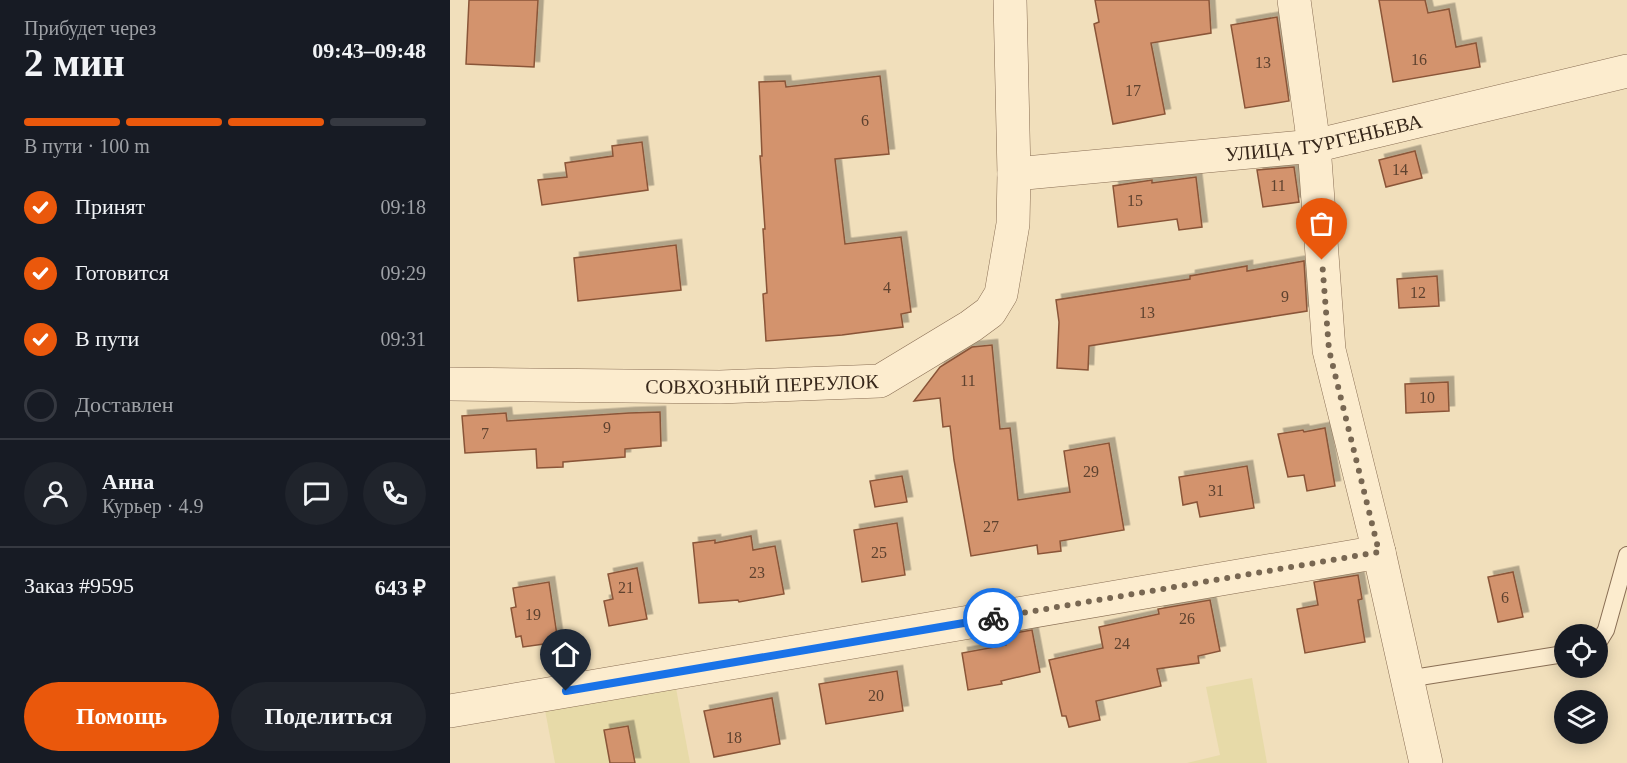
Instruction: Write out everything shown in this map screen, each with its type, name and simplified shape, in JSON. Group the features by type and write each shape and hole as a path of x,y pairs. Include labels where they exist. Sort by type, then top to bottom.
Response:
{"street":[{"name":"СОВХОЗНЫЙ ПЕРЕУЛОК","path":"450,384 720,387 880,381 971,327 990,312 1001,294 1013,224 1010,0"},
{"path":"1294,0 1314,146 1329,350 1379,552 1426,763"},
{"name":"УЛИЦА ТУРГЕНЬЕВА","path":"1014,174 1314,146 1627,71"},
{"path":"450,711 1379,552"}],"lane":[{"path":"1608,624 1627,555"},
{"path":"1407,679 1554,656"}],"shaded area":[{"path":"1252,678 1267,763 1187,763 1220,755 1206,687"},
{"path":"675,683 690,763 555,763 545,710"}],"building":[{"path":"469,0 538,0 534,67 466,64"},
{"path":"1095,0 1209,0 1211,33 1151,43 1165,114 1113,124 1094,24 1099,22"},
{"path":"1379,0 1425,0 1428,13 1449,9 1456,47 1476,43 1480,67 1393,82"},
{"path":"1277,17 1289,101 1245,108 1231,25"},
{"path":"880,76 889,154 835,159 845,244 901,237 911,312 901,314 903,327 766,341 763,294 767,293 760,156 762,156 759,82 785,81 786,87"},
{"path":"642,142 648,190 542,205 538,180 567,177 565,163 613,156 612,146"},
{"path":"1415,151 1422,178 1386,187 1379,160"},
{"path":"1294,167 1299,202 1263,207 1257,170"},
{"path":"1196,177 1202,227 1179,230 1177,219 1118,227 1113,186"},
{"path":"676,245 681,290 578,301 574,258"},
{"path":"1304,261 1307,311 1089,346 1088,370 1057,368 1059,322 1056,300 1190,279 1190,276 1247,266 1247,271"},
{"path":"1437,276 1439,306 1399,308 1397,279"},
{"path":"992,345 1000,429 1010,428 1018,500 1070,492 1064,451 1109,443 1124,530 1060,541 1061,551 1038,554 1037,545 971,556 950,426 943,427 940,398 914,401 940,367 972,347"},
{"path":"1448,382 1449,411 1406,413 1405,384"},
{"path":"660,412 661,446 625,449 625,457 563,462 563,467 537,468 536,449 465,453 462,416 506,413 507,421"},
{"path":"1325,428 1335,486 1307,491 1304,475 1288,477 1278,434"},
{"path":"1247,466 1254,508 1200,517 1197,502 1183,505 1179,477"},
{"path":"902,476 907,502 875,507 870,481"},
{"path":"897,523 905,575 862,582 854,530"},
{"path":"751,536 753,550 775,546 784,594 739,602 738,600 699,603 693,543 715,540 715,543"},
{"path":"637,568 647,619 609,626 604,601 613,599 608,574"},
{"path":"1513,572 1523,617 1498,622 1488,577"},
{"path":"1358,575 1362,599 1358,600 1365,642 1305,653 1297,609 1318,605 1314,582"},
{"path":"549,582 558,642 523,647 521,636 516,637 511,608 516,607 513,588"},
{"path":"1210,600 1220,651 1198,656 1199,663 1157,669 1161,686 1096,701 1100,720 1069,727 1066,716 1062,716 1049,660 1103,648 1099,627 1159,614 1158,609"},
{"path":"1032,630 1040,672 1001,681 1002,684 968,690 962,653 1006,645 1004,635"},
{"path":"897,671 903,711 826,724 819,684"},
{"path":"772,698 780,744 714,757 704,711"},
{"path":"628,726 635,763 610,763 604,730"}],"way so far":[{"path":"993,618 1379,552 1329,350 1322,260"}],"route":[{"path":"566,691 993,618"}]}
